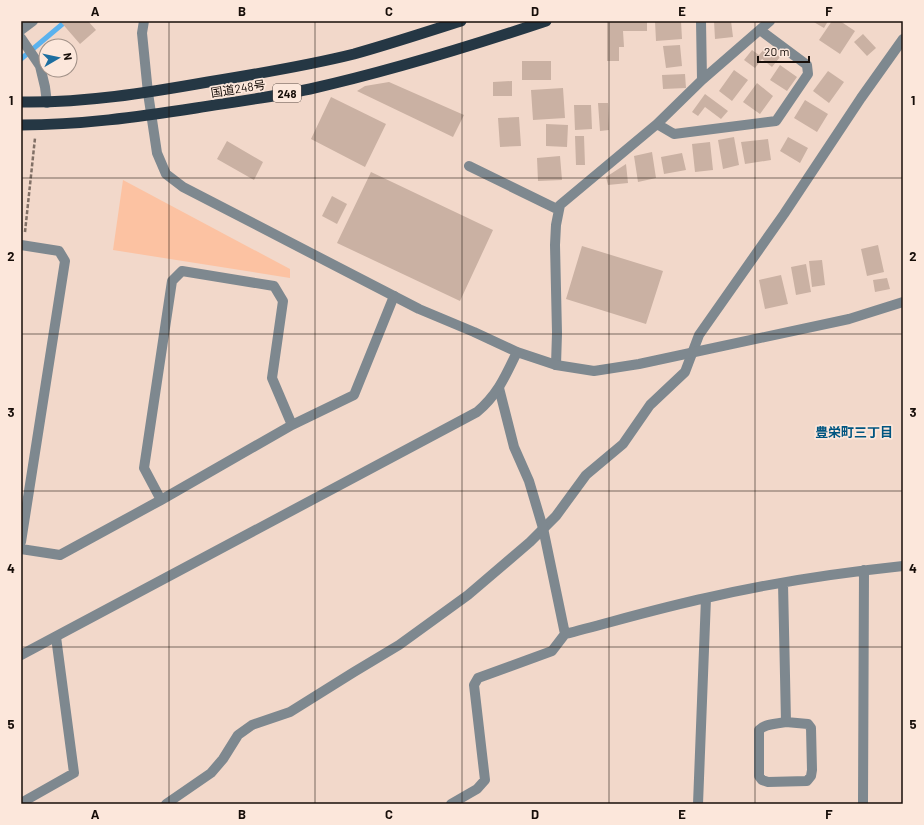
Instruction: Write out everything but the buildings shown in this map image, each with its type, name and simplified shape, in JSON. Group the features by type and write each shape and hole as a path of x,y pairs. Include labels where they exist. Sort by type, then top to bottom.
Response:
{"highway":[{"name":"国道248号","path":"21,102 47,103 148,93 279,70 347,55 461,21"},
{"name":"国道248号","path":"21,125 46,125 151,115 308,89 400,67 459,50 546,21"}],"street":[{"path":"21,30 33,21"},
{"path":"144,21 142,34 151,115 157,153 166,174 183,187 419,309 517,352 556,365 594,371 693,353 849,319 903,302"},
{"path":"702,21 702,80"},
{"path":"556,365 557,333 555,245 556,225 560,208 657,124 702,80 770,21"},
{"path":"657,124 674,134 776,121 808,74 807,65 760,30"},
{"path":"21,38 40,66 47,103"},
{"path":"166,804 211,773 223,759 238,735 252,725 290,712 399,645 468,595 530,542 556,516 586,475 623,444 650,406 685,372 699,335 784,214 861,98 903,39"},
{"path":"469,166 560,208"},
{"path":"21,542 65,261 58,251 22,245"},
{"path":"161,500 144,468 172,281 182,271 274,286 283,301 272,378 292,425"},
{"path":"21,549 60,555 161,500 292,425 354,395 394,296"},
{"path":"21,655 477,412 488,403 499,388 517,352"},
{"path":"499,388 514,447 529,481 543,528 565,634"},
{"path":"451,804 476,789 485,780 474,685 478,678 552,651 565,634 706,598 783,583 864,570 903,566"},
{"path":"863,804 864,570"},
{"path":"783,583 786,722"},
{"path":"698,804 706,598"},
{"path":"21,804 74,773 56,637"},
{"path":"786,722 808,724 811,728 811,776 807,781 768,782 762,780 759,776 759,730 768,725 786,722"}],"path":[{"path":"22,245 35,137"}],"shaded area":[{"path":"123,180 290,269 290,278 113,250"}],"waterway":[{"path":"21,59 66,21"}],"district":[{"name":"豊栄町三丁目","path":"854,432"}]}
